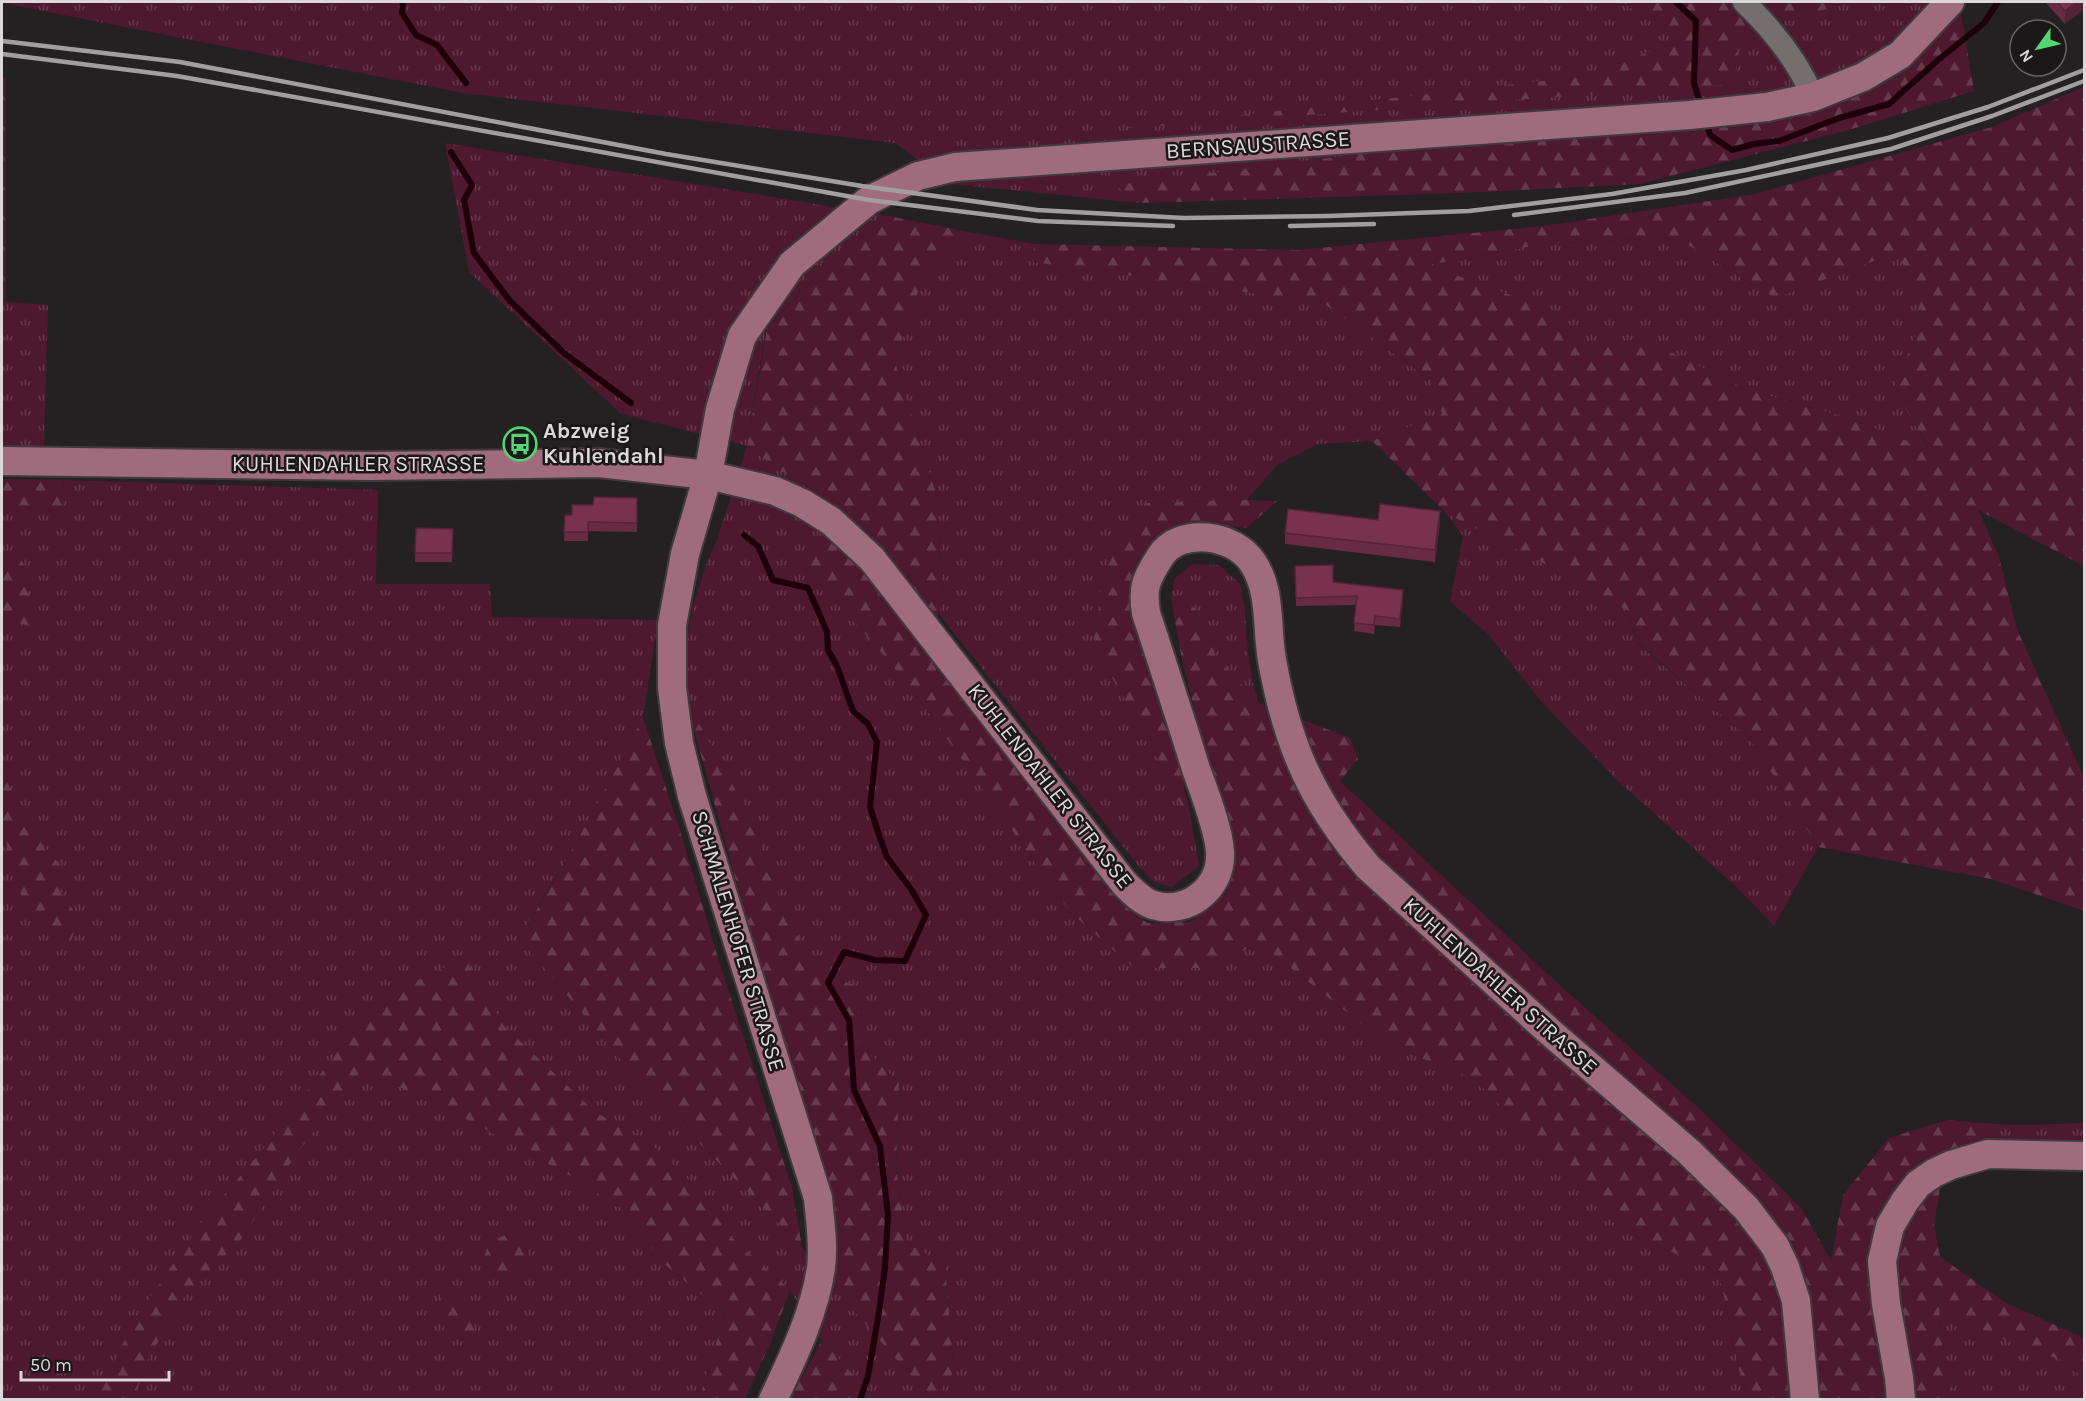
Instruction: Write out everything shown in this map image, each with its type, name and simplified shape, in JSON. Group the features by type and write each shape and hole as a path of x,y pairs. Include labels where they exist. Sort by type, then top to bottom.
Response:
{"main road":[{"name":"BERNSAUSTRASSE","path":"708,475 720,409 742,336 792,264 869,200 918,176 955,167 1689,115 1767,107 1813,97 1863,77 1900,56 1950,2"},
{"name":"KUHLENDAHLER STRASSE","path":"2,461 371,466 599,463 708,475 775,491 831,521 872,559 1124,883 1136,895 1151,904 1166,907 1179,907 1192,903 1204,893 1212,883 1220,853 1209,809 1146,613 1143,595 1147,580 1163,552 1177,543 1192,538 1218,538 1236,545 1252,560 1261,577 1267,601 1271,653 1278,692 1296,751 1305,775 1344,839 1368,867 1551,1033 1689,1152 1746,1208 1775,1246 1785,1267 1796,1301 1805,1400"},
{"name":"SCHMALENHOFER STRASSE","path":"708,475 685,554 672,625 672,688 678,743 692,796 818,1198 820,1225 821,1266 814,1306 800,1343 773,1400"},
{"path":"1901,1400 1886,1304 1882,1261 1890,1226 1905,1201 1918,1184 1934,1173 1951,1165 1988,1154 2085,1156"}],"lane":[{"path":"1744,2 1785,48 1807,82 1813,97"}],"green space":[{"path":"2,2 1622,2 1681,41 1578,77 1143,127 1733,83 1742,29 1791,20 1850,2 1962,2 1961,12 1811,111 1116,185 1140,203 950,184 895,143 463,93"},
{"path":"1622,2 1850,2 1791,20 1743,29 1733,84 1117,129 1578,77 1681,41"},
{"path":"1961,12 1974,91 1849,130 1639,184 1461,193 1140,203 1115,185 1410,148 1811,111"},
{"path":"2,78 6,78 6,302 48,305 44,447 2,447"},
{"path":"2084,87 2084,566 1978,510 1999,557 2017,629 2084,778 2084,911 1991,879 1818,847 1751,740 1638,643 1628,611 1547,565 1446,513 1372,441 1442,414 1430,379 1323,303 1033,262 1034,244 1298,250 1543,226 1755,194 1992,127","holes":["1675,237 1775,298 1898,252 1923,316 1894,389 1930,450 1849,418 1745,389 1644,339 1584,346 1560,313 1428,265 1544,244"]},
{"path":"445,143 888,216 827,266 766,328 747,446 621,414 469,272"},
{"path":"888,216 969,232 921,282 895,362 937,497 943,595 928,657 1018,768 1112,894 1147,923 1191,922 1227,892 1234,842 1205,752 1182,660 1171,599 1195,608 1216,657 1259,703 1350,738 1358,759 1340,781 1566,991 1701,1110 1802,1209 1831,1261 1843,1195 1889,1138 1947,1120 1995,1124 1990,1140 1946,1150 1934,1225 1940,1257 2008,1304 2084,1338 2084,1378 2064,1361 1995,1336 1939,1307 1943,1353 1955,1399 1747,1399 1721,1283 1710,1268 1622,1231 1475,1079 1390,1046 1260,944 1202,968 1134,968 1070,912 914,692 868,637 801,564 839,503 789,476 747,446 767,328 827,266"},
{"path":"969,232 1034,244 1034,262 1323,303 1431,380 1442,414 1372,441 1318,444 1277,465 1247,500 1147,503 1093,647 1145,732 1193,830 1199,866 1172,887 1154,882 1140,868 939,614 943,595 937,497 895,362 921,282"},
{"path":"1675,237 1775,298 1898,251 1923,316 1894,389 1930,451 1849,418 1745,389 1644,339 1584,346 1560,313 1426,265 1544,244"},
{"path":"747,446 789,476 840,503 802,565 868,637 914,692 1070,912 1135,968 1202,968 1260,944 1390,1046 1475,1079 1622,1231 1710,1268 1721,1283 1747,1399 933,1399 954,1372 945,1265 907,1243 896,1169 899,1083 856,1041 859,987 816,971 782,905 749,815 685,698 685,647 693,605 717,540"},
{"path":"2,479 64,480 62,508 2,507"},
{"path":"64,480 378,490 376,584 490,584 492,617 658,620 643,717 591,818 519,938 645,1088 802,1247 833,1287 931,1399 874,1399 822,1340 790,1290 728,1234 698,1189 655,1148 593,1110 504,1026 465,958 405,986 345,1042 362,1069 478,1125 574,1178 621,1208 662,1262 725,1314 699,1399 2,1400 2,507 62,508"},
{"path":"1277,501 1247,528 1208,524 1157,545 1156,689 1182,775 1193,830 1145,732 1093,647 1105,566 1147,503"},
{"path":"1446,513 1547,565 1628,611 1638,644 1751,740 1818,847 1774,926 1732,883 1619,782 1540,700 1488,634 1450,602 1463,536"},
{"path":"2,554 23,563 33,626 2,620"},
{"path":"1192,564 1219,565 1240,584 1253,683 1259,703 1216,657 1195,608 1171,599 1174,579"},
{"path":"685,698 749,815 782,905 816,971 859,987 857,1041 899,1083 896,1169 907,1243 945,1265 954,1372 933,1399 833,1287 836,1269 834,1220 770,1003"},
{"path":"643,717 792,1188 802,1247 645,1088 519,938 599,801"},
{"path":"2,771 28,827 60,865 59,889 79,919 69,946 61,936 25,910 2,833"},
{"path":"465,958 504,1026 593,1110 655,1148 698,1189 728,1234 790,1290 770,1344 745,1399 699,1399 725,1314 662,1262 621,1208 574,1178 478,1125 362,1069 297,1153 240,1241 186,1294 145,1364 135,1399 101,1399 101,1389 135,1319 206,1216 259,1154 345,1042 405,986"},
{"path":"2084,1123 2084,1142 1990,1140 1995,1124"},
{"path":"526,1226 529,1261 507,1286 483,1261 489,1242"},
{"path":"439,1288 470,1304 475,1331 445,1338"},
{"path":"1939,1307 1995,1336 2065,1361 2084,1378 2084,1399 1955,1399 1943,1353"},
{"path":"822,1340 874,1399 790,1399"}],"building":[{"path":"2057,2 2076,2 2065,11"},
{"path":"594,497 637,498 637,523 588,522 588,532 564,532 565,515 572,515 572,505 593,505"},
{"path":"1380,504 1440,511 1435,550 1285,533 1288,509 1378,520"},
{"path":"416,528 453,529 452,553 415,553"},
{"path":"1333,565 1333,582 1403,590 1400,619 1375,616 1374,625 1354,623 1357,596 1296,598 1295,566"}],"waterway":[{"path":"403,2 402,13 416,35 437,45 466,83"},
{"path":"1676,2 1696,21 1694,83 1701,106"},
{"path":"1706,121 1710,135 1732,150 1779,141 1839,118 1889,104 1984,23 1998,2"},
{"path":"451,152 472,185 464,200 474,253 510,301 564,353 631,403"},
{"path":"744,535 758,546 773,580 808,588 827,632 828,650 837,666 853,711 868,724 877,742 870,807 879,835 887,857 911,889 926,915 905,961 875,960 844,952 828,983 849,1020 854,1090 880,1146 888,1215 885,1267 879,1312 868,1376 860,1400"}],"railway":[{"path":"2,41 180,62 666,154 862,186 1037,210 1184,218 1469,211 1612,194 1746,170 1888,138 1988,107 2084,70"},
{"path":"2,54 177,76 869,200 1038,221 1173,226"},
{"path":"1514,215 1685,193 1891,149 1992,116 2084,81"},
{"path":"1290,226 1374,224"}],"place":[{"name":"Abzweig Kuhlendahl","path":"520,444"}]}
